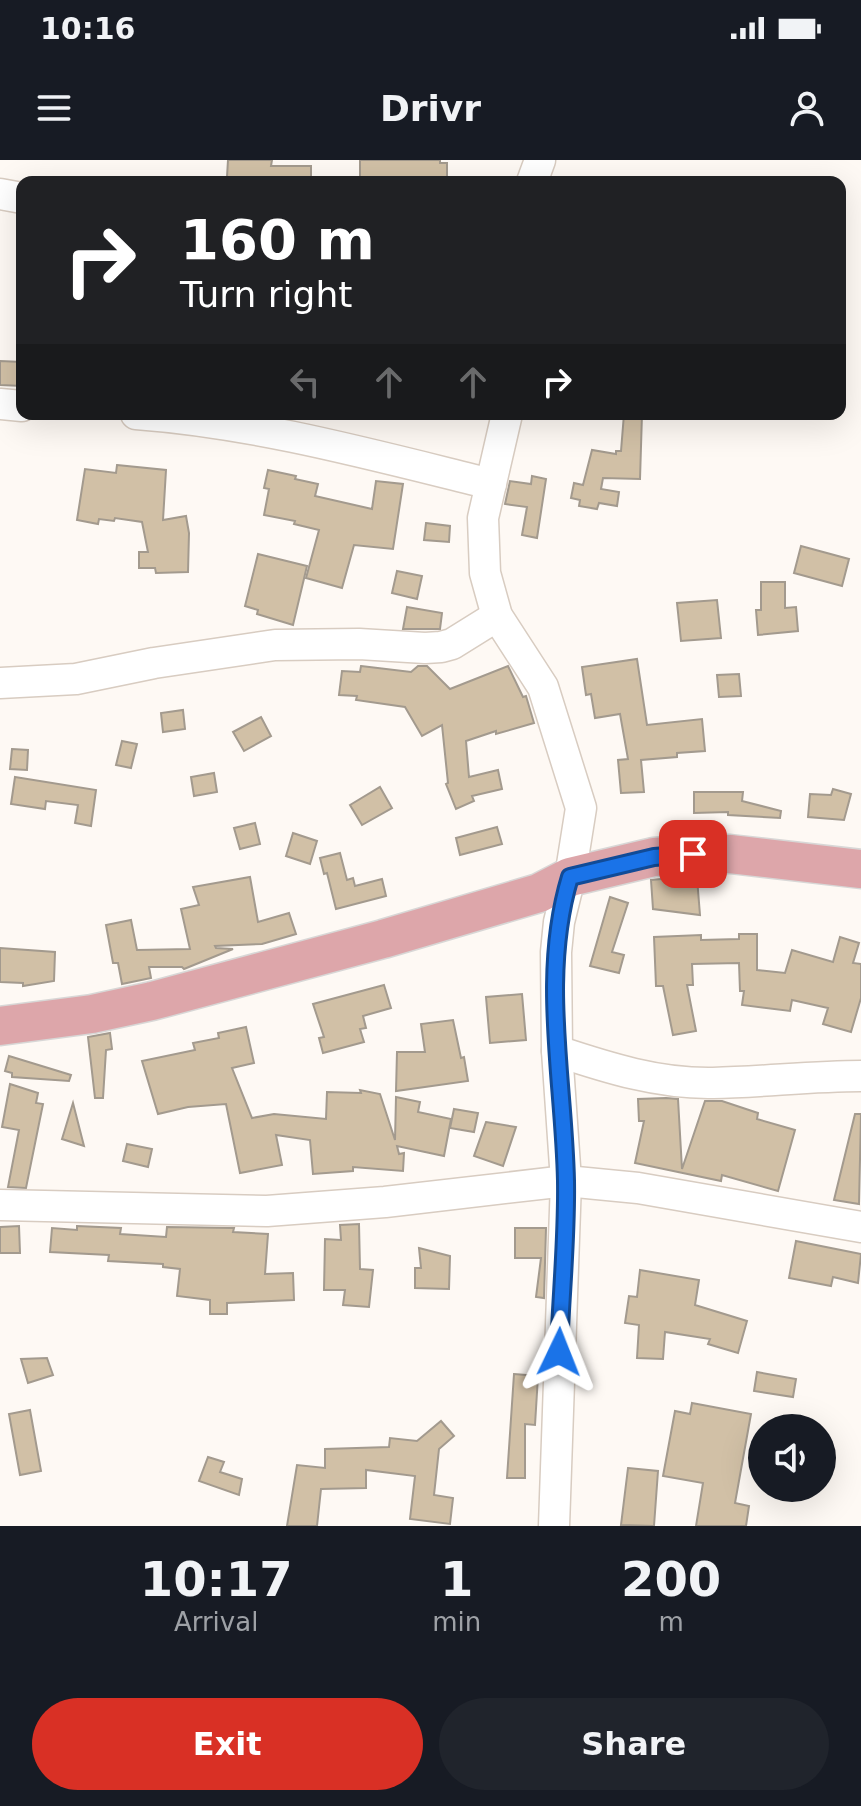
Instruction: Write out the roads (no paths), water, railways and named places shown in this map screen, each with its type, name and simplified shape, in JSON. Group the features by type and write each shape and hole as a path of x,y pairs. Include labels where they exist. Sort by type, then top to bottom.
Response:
{"main road":[{"path":"0,1026 92,1014 152,1001 383,939 560,875 654,835 700,830 861,843"},
{"path":"560,875 654,857 693,854 789,859 861,869"}],"street":[{"path":"196,420 289,434 491,484"},
{"path":"506,420 483,518 485,573 497,616 543,687 581,808 560,875 563,900 556,952 557,1051 566,1181 554,1526"},
{"path":"0,683 76,679 154,663 275,645 330,643 441,647 452,644 497,616"},
{"path":"557,1051 639,1076 711,1083 861,1076"},
{"path":"0,1205 267,1211 385,1202 566,1181 638,1188 861,1227"}]}
